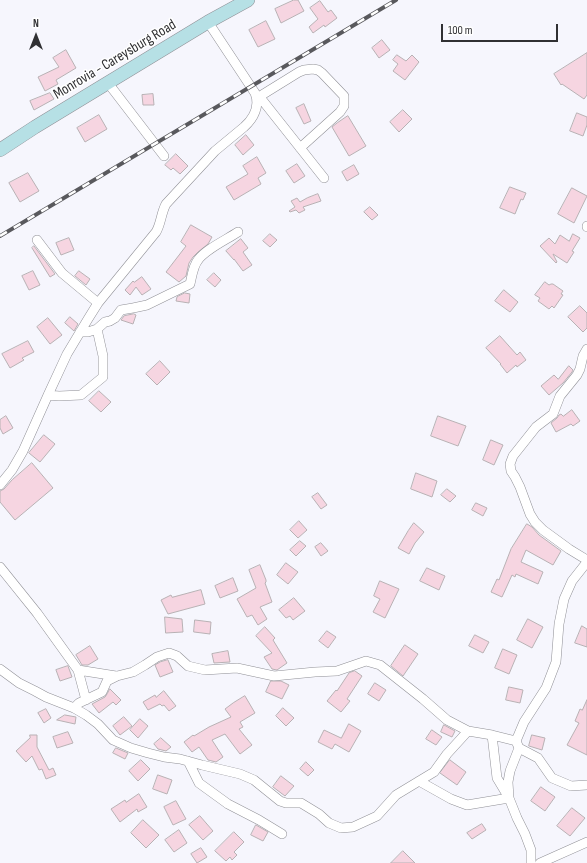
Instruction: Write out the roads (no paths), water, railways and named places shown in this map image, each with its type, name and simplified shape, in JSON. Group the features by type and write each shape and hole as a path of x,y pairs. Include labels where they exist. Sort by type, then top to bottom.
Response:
{"main road":[{"name":"Monrovia - Careysburg Road","path":"0,150 208,22 248,0"}],"street":[{"path":"208,22 258,97 324,178"},
{"path":"0,485 12,470 23,451 67,354 98,303 156,232 166,204 215,151 249,123 256,110 258,97 299,72 308,69 318,70 344,96 344,106 340,112 300,148"},
{"path":"108,83 164,156"},
{"path":"80,332 88,332 97,328 105,322 115,318 121,310 147,305 190,284 194,267 198,259 209,250 238,232"},
{"path":"37,240 62,273 98,303"},
{"path":"48,395 81,395 103,377 103,356 97,328"},
{"path":"509,798 508,782 510,771 524,722 546,688 556,662 559,624 564,600 572,582 587,561 543,530 535,522 530,514 520,487 511,471 510,464 513,456 536,426 553,414 560,396 577,375 583,356 587,349"},
{"path":"0,567 37,613 78,670 86,700"},
{"path":"74,708 79,703 102,692 107,681 117,676 133,672 157,657 169,653 178,656 188,666 205,670 237,668 274,676 337,671 366,661 380,665 447,720 468,731 492,735 518,744 538,758 552,778 571,786 587,785"},
{"path":"0,669 19,683 86,715 98,724 113,740 125,746 164,757 180,759 240,774 254,780 280,800 286,803 301,803 319,814 329,824 341,828 353,827 377,816 396,796 434,772 447,754 468,731"},
{"path":"78,670 117,676"},
{"path":"492,735 497,778 509,798 525,834 531,850 530,863"},
{"path":"188,761 199,783 228,804 282,834"},
{"path":"419,781 451,799 467,805 509,798"},
{"path":"540,863 587,842"}],"railway":[{"path":"0,236 396,0"}]}
